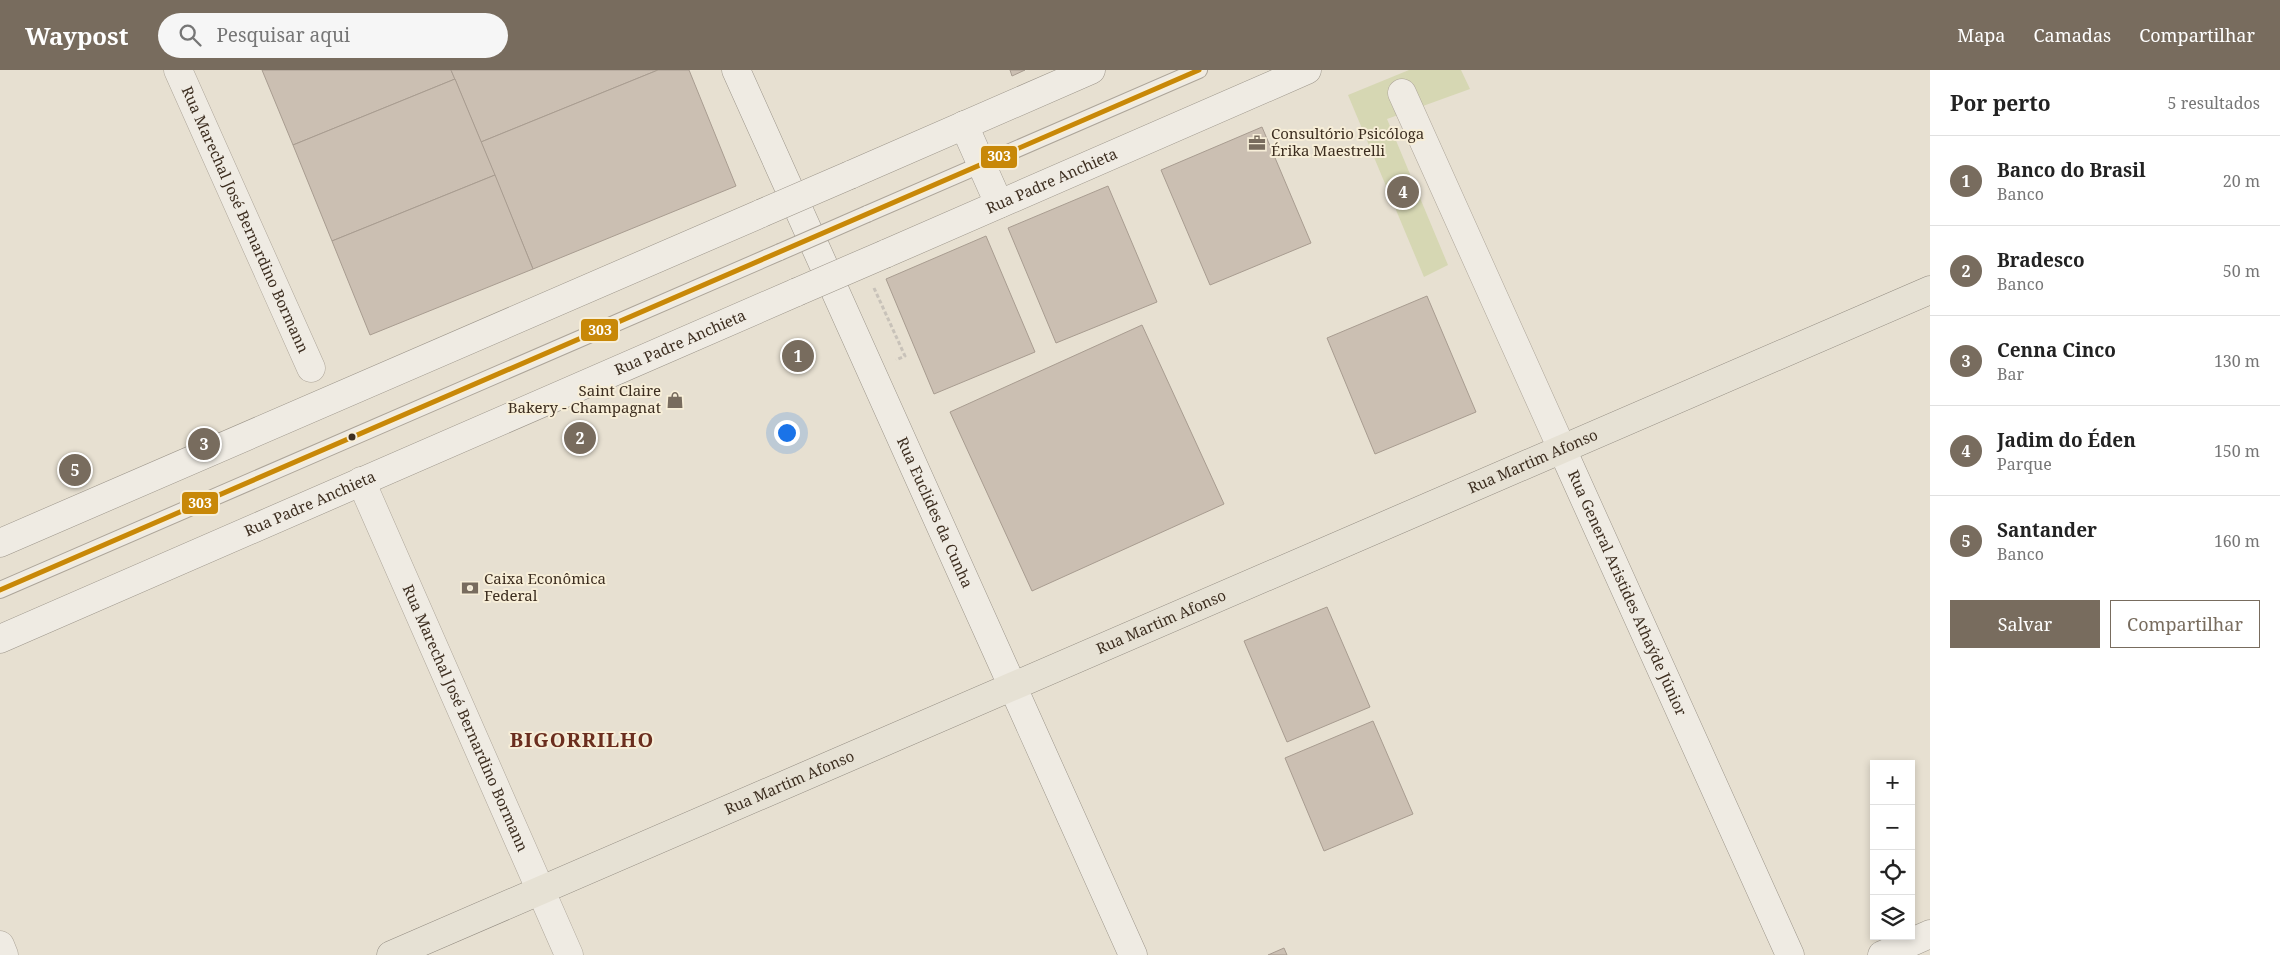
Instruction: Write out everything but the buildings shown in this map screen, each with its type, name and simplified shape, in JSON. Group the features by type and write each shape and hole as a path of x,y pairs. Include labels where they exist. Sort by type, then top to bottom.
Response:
{"main road":[{"name":"Rua Martim Afonso","path":"391,955 1930,290"}],"street":[{"name":"Rua Marechal José Bernardino Bormann","path":"178,70 312,368"},
{"name":"Rua Euclides da Cunha","path":"736,70 1133,955"},
{"path":"0,543 1091,70"},
{"name":"Rua Padre Anchieta","path":"0,639 1306,70"},
{"name":"Rua General Aristides Athaýde Júnior","path":"1402,93 1790,955"},
{"path":"964,125 998,204"},
{"name":"Rua Marechal José Bernardino Bormann","path":"361,481 569,955"},
{"path":"1882,955 1930,934"},
{"path":"0,946 4,955"}],"lane":[{"path":"0,590 1200,70"}],"path":[{"path":"870,370 905,356 872,282 885,254"}],"green space":[{"path":"1409,70 1461,70 1470,89 1387,119 1448,265 1424,277 1348,95"}],"transit line":[{"name":"303","path":"0,590 1199,70"}],"place":[{"name":"Consultório Psicóloga Érika Maestrelli","path":"1257,143"},
{"name":"Jadim do Éden","path":"1403,192"},
{"name":"Banco do Brasil","path":"798,356"},
{"name":"Saint Claire Bakery - Champagnat","path":"675,400"},
{"name":"Bradesco","path":"580,438"},
{"name":"Cenna Cinco","path":"204,444"},
{"name":"Santander","path":"75,470"},
{"name":"Caixa Econômica Federal","path":"470,588"}],"district":[{"name":"BIGORRILHO","path":"582,740"}]}
